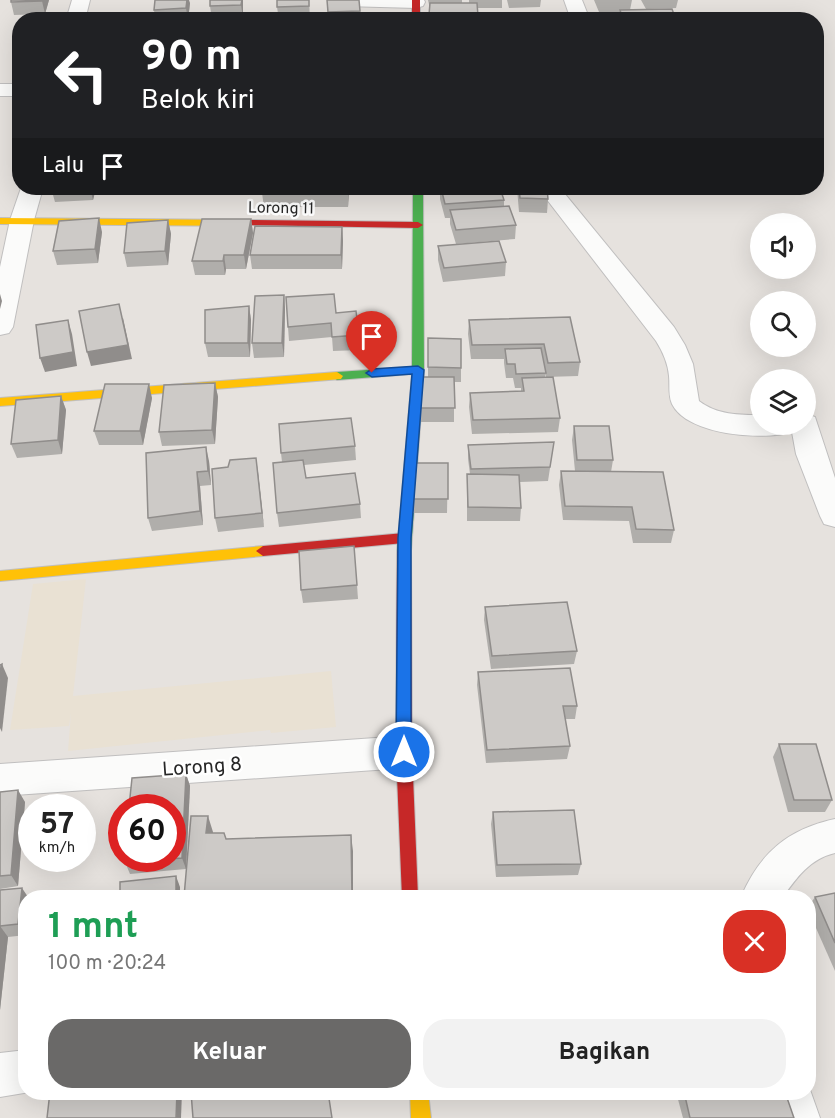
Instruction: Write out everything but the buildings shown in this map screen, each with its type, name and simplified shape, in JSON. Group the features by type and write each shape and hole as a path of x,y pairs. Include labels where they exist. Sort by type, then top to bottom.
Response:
{"street":[{"path":"344,0 416,7"},
{"path":"0,327 11,220 27,195"},
{"path":"410,890 404,752 404,538 418,370 418,195"},
{"path":"554,195 574,224 625,281 663,330 675,352 683,377 682,394 688,407 706,419 750,425"},
{"name":"Lorong 11","path":"11,220 418,225"},
{"path":"0,402 418,370"},
{"path":"803,435 835,516"},
{"path":"0,576 404,538"},
{"name":"Lorong 8","path":"0,780 404,752"},
{"path":"766,890 796,850 835,836"},
{"path":"0,1075 18,1073"},
{"path":"420,1100 421,1118"},
{"path":"792,1100 798,1118"}],"shaded area":[{"path":"86,579 73,696 331,671 336,727 271,733 270,730 68,751 71,713 69,726 10,730 33,584"}],"traffic: fast":[{"path":"404,551 418,370 418,195"},
{"path":"337,376 418,370"}],"traffic: slow":[{"path":"0,221 248,223"},
{"path":"0,402 337,376"},
{"path":"0,576 263,551"},
{"path":"420,1100 421,1118"}],"traffic: jam":[{"path":"416,0 416,12"},
{"path":"248,223 418,225"},
{"path":"263,551 404,538"},
{"path":"404,551 404,752 410,890"}],"route":[{"path":"372,373 418,370 404,538 404,752"}]}
